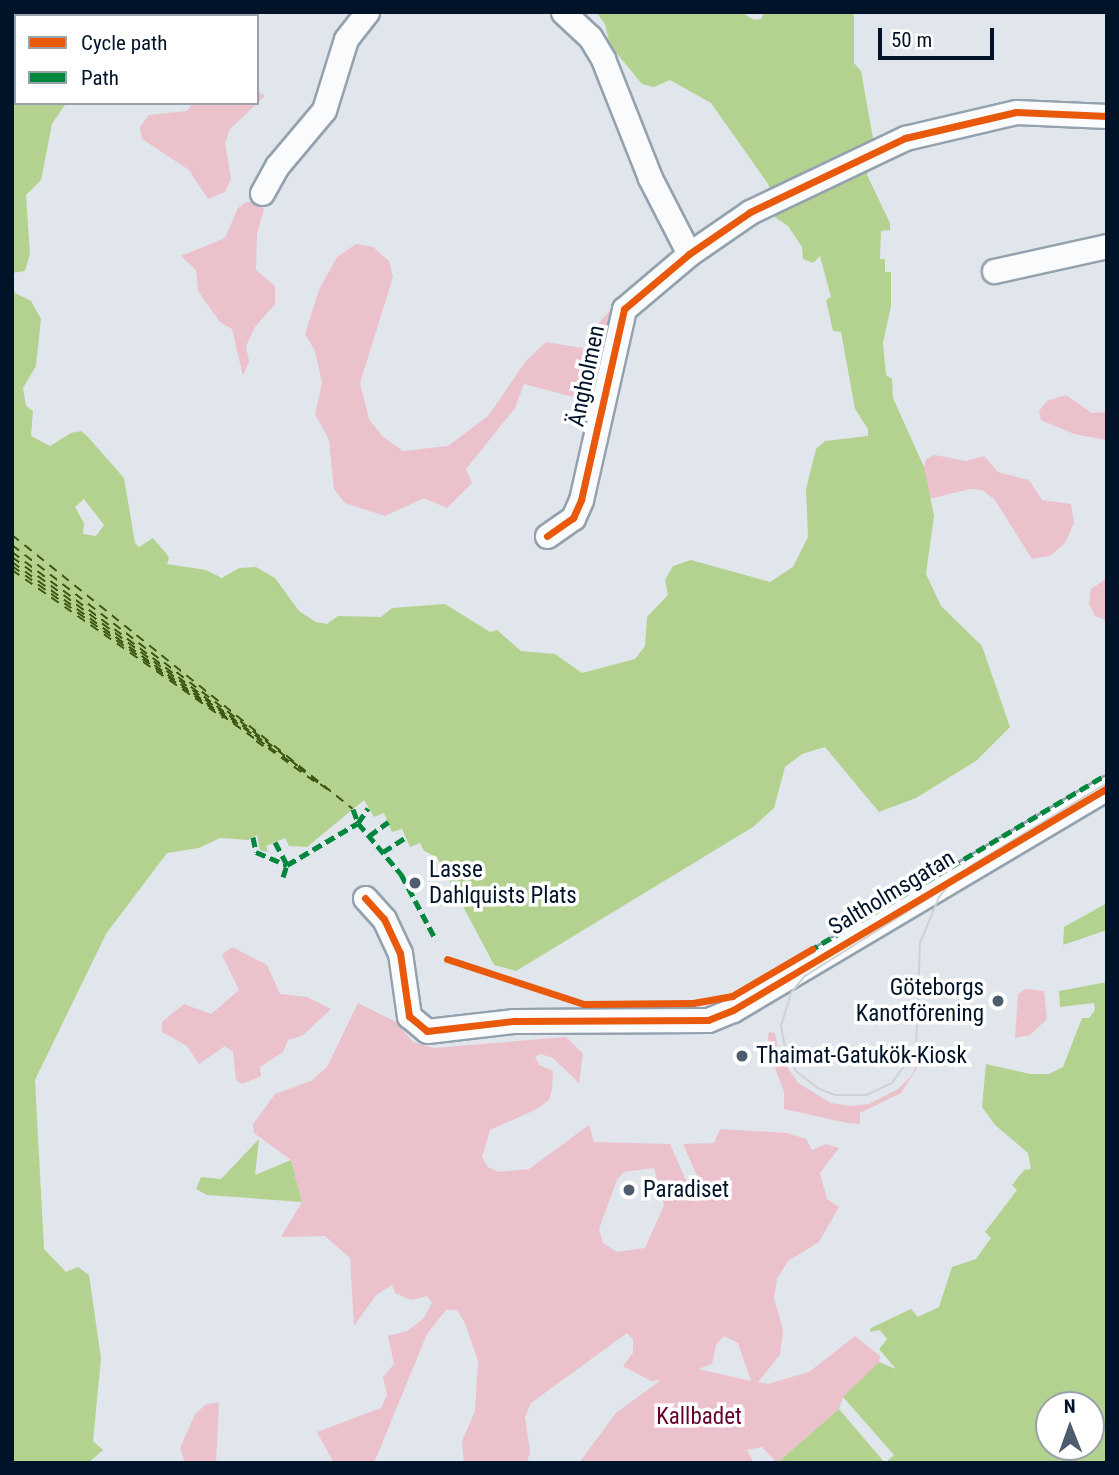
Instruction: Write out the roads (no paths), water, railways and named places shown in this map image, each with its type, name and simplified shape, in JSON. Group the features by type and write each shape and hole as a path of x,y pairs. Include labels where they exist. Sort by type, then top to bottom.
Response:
{"street":[{"path":"262,193 277,166 324,110 346,39 367,12"},
{"path":"563,12 590,37 603,59 650,178 689,254"},
{"name":"Ängholmen","path":"547,536 573,518 582,500 624,309 689,254 772,202 905,138 1016,112 1107,116"},
{"path":"994,271 1107,246"},
{"name":"Saltholmsgatan","path":"365,898 384,919 400,953 409,1016 428,1031 514,1021 708,1020 733,1010 1107,788"}],"tram line":[{"path":"1107,783 974,864 948,886 939,897 920,943 916,1049 892,1083 866,1095 835,1095 819,1089 797,1072 787,1057 781,1026 791,993 805,976 948,886 1107,792"}],"place":[{"name":"Lasse Dahlquists Plats","path":"415,883"},
{"name":"Göteborgs Kanotförening","path":"998,1001"},
{"name":"Thaimat-Gatukök-Kiosk","path":"742,1056"},
{"name":"Paradiset","path":"629,1190"}],"park label":[{"name":"Kallbadet","path":"699,1417"}]}
